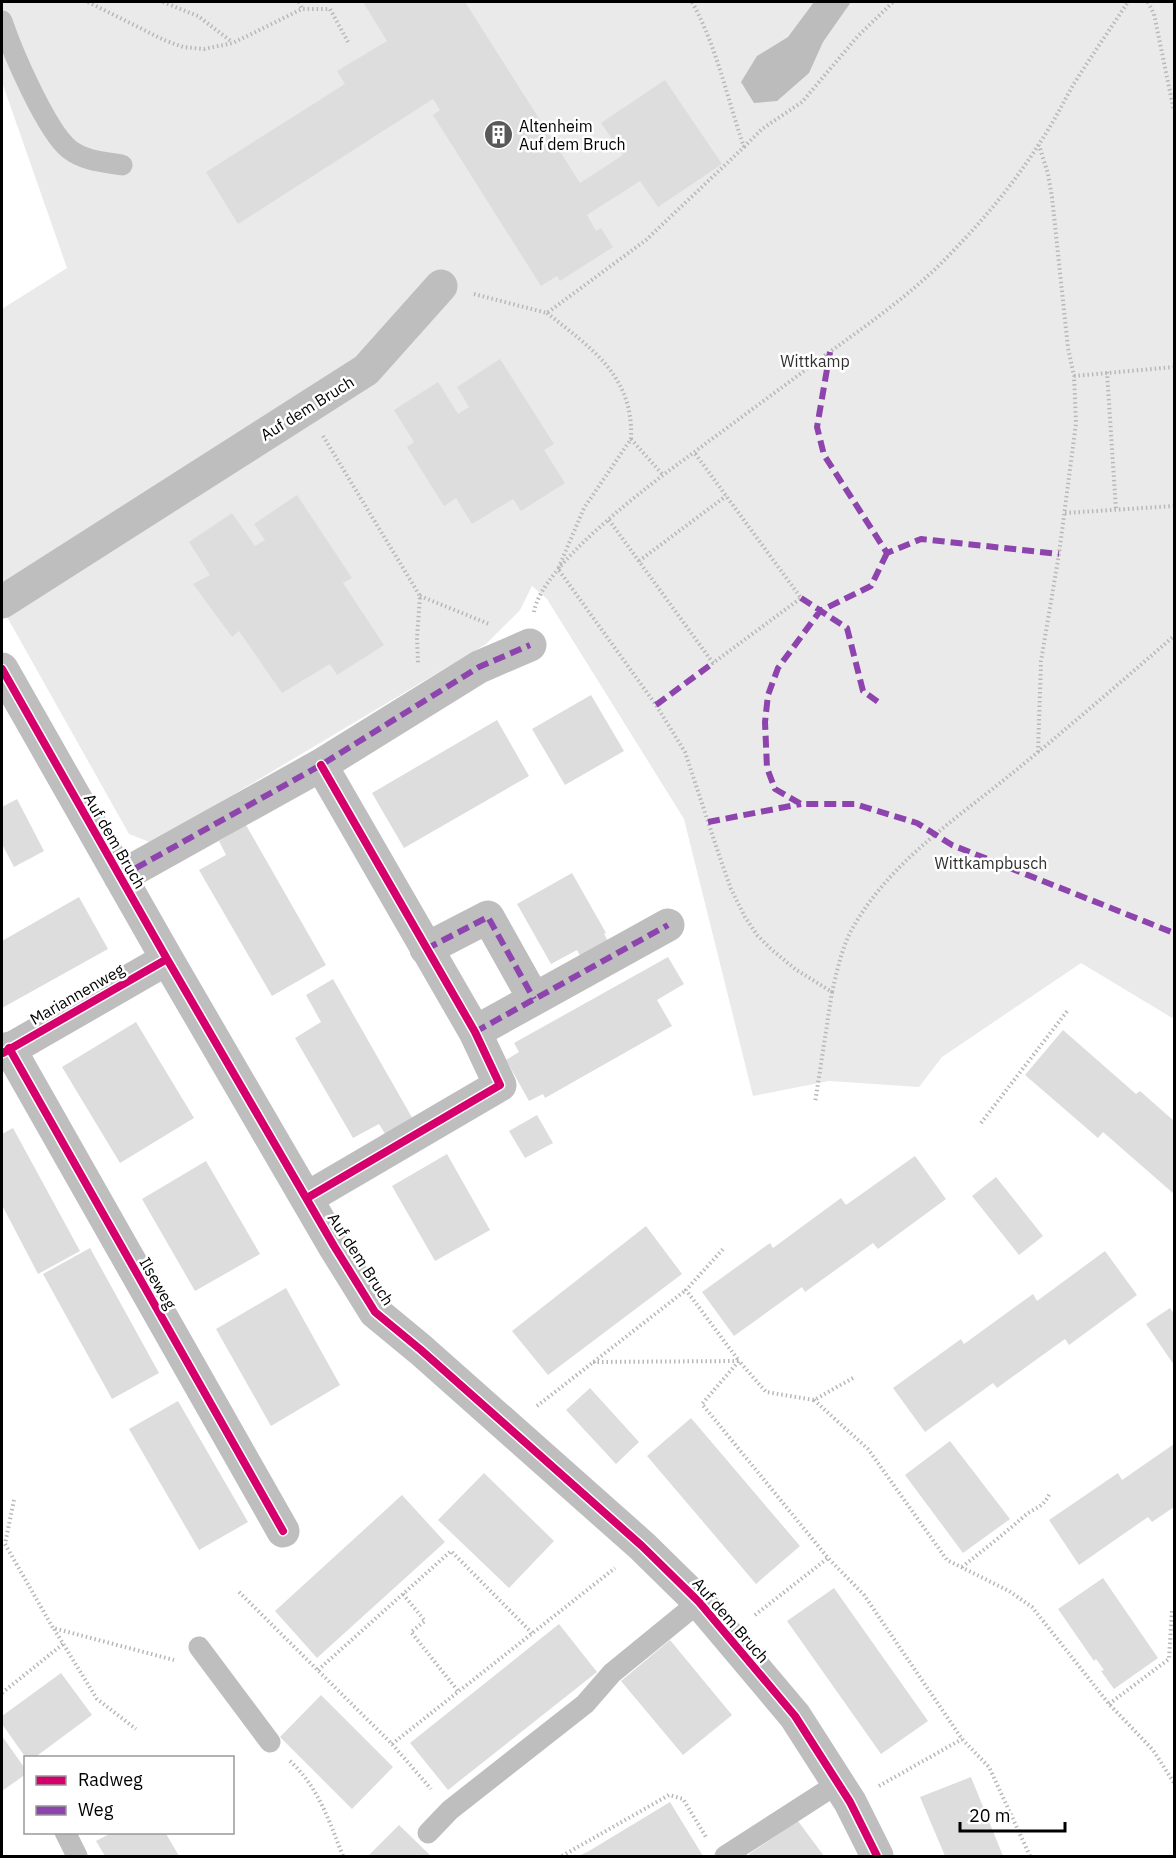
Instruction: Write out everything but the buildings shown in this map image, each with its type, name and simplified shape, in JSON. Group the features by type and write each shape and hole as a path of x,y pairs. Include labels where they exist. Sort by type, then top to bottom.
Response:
{"street":[{"name":"Auf dem Bruch","path":"2,602 366,370 441,286"},
{"path":"120,877 321,765 479,667 530,645"},
{"name":"Auf dem Bruch","path":"2,669 167,959 375,1312 642,1546 699,1602 795,1716 844,1793 877,1857"},
{"path":"307,1198 500,1084 475,1032 321,765"},
{"path":"426,949 488,917 534,999"},
{"path":"475,1032 668,925"},
{"name":"Mariannenweg","path":"5,1051 167,959"},
{"name":"Ilseweg","path":"5,1051 283,1531"}],"lane":[{"path":"2,21 43,112 55,133 70,149 89,160 122,165"},
{"path":"428,1833 450,1810 585,1704 612,1673 699,1602"},
{"path":"199,1647 270,1742"},
{"path":"725,1857 844,1793"},
{"path":"66,1834 77,1857"}],"path":[{"path":"88,2 164,40 183,47 204,49 233,43 302,9 330,9 348,42"},
{"path":"96,6 102,2"},
{"path":"163,2 198,16 233,43"},
{"path":"299,2 302,9"},
{"path":"692,2 715,54 744,147"},
{"path":"547,313 646,240 762,129 802,102 858,36 893,2"},
{"path":"420,596 498,628 530,645 534,608 540,595 558,569 576,549 663,475 869,323 953,252 990,209 1039,145 1082,71 1128,2"},
{"path":"1148,2 1154,14 1174,111"},
{"path":"1038,752 1041,661 1065,513 1076,423 1074,376 1068,348 1052,196 1039,145"},
{"path":"441,286 519,304 547,313 599,356 612,372 623,392 630,410 631,439 584,508 558,569"},
{"path":"1074,376 1174,368"},
{"path":"1107,372 1116,510"},
{"path":"320,431 420,596 417,638 420,703"},
{"path":"631,439 663,475"},
{"path":"609,520 712,663 801,598 694,452"},
{"path":"639,561 726,496"},
{"path":"1065,513 1174,506"},
{"path":"558,569 656,705 685,753 731,889 745,917 757,935 771,949 795,969 832,992"},
{"path":"815,1103 832,992 843,949 850,933 875,895 912,853 1038,752 1174,636"},
{"path":"981,1123 1068,1010"},
{"path":"532,1410 686,1290 724,1248"},
{"path":"686,1290 739,1361 766,1392 814,1400 868,1449 947,1560 1009,1591 1032,1607 1109,1704 1152,1750 1174,1783"},
{"path":"593,1362 739,1361"},
{"path":"739,1361 702,1404 828,1558 864,1594 962,1739 990,1767 1030,1857"},
{"path":"814,1400 853,1378"},
{"path":"962,1567 1015,1526 1023,1517 1044,1505 1050,1493"},
{"path":"14,1500 3,1545 98,1699 136,1728"},
{"path":"392,1744 642,1546"},
{"path":"318,1670 451,1551 532,1633"},
{"path":"728,1637 828,1558"},
{"path":"239,1592 392,1744 450,1810"},
{"path":"403,1594 425,1621 411,1632 458,1691"},
{"path":"1109,1704 1169,1659 1172,1609"},
{"path":"53,1628 175,1660"},
{"path":"2,1693 63,1644"},
{"path":"844,1793 962,1739"},
{"path":"270,1742 305,1775 319,1798 343,1857"},
{"path":"562,1857 669,1795 683,1799 707,1837"}],"green space":[{"name":"Wittkamp","path":"2,2 1174,2 1174,1019 1081,963 942,1057 919,1087 829,1081 753,1096 684,819 547,599 532,586 520,610 486,644 152,843 129,834 2,608 2,309 67,268 2,82"}],"shaded area":[{"path":"814,2 851,2 823,42 809,73 777,101 754,103 741,82 757,56 788,37"}],"marked path":[{"path":"830,352 817,427 824,455 887,553 921,539 1059,554"},
{"path":"887,553 871,586 820,611 778,668 768,695 765,722 767,768 775,789 801,804 855,804 917,823 952,845 1174,933"},
{"path":"801,598 847,628 863,691 881,704"},
{"path":"120,877 321,765 479,667 530,645"},
{"path":"656,705 713,663"},
{"path":"708,822 801,804"},
{"path":"426,949 488,917 534,999"},
{"path":"475,1032 668,925"}],"cycle path":[{"path":"2,669 167,959 334,1246 375,1312 642,1546 699,1602 795,1716 850,1802 877,1856"},
{"path":"307,1198 500,1085 475,1032 321,765"},
{"path":"3,1053 167,959"},
{"path":"9,1048 283,1531"}],"place":[{"name":"Altenheim Auf dem Bruch","path":"498,135"}],"park label":[{"name":"Wittkampbusch","path":"991,863"}]}
